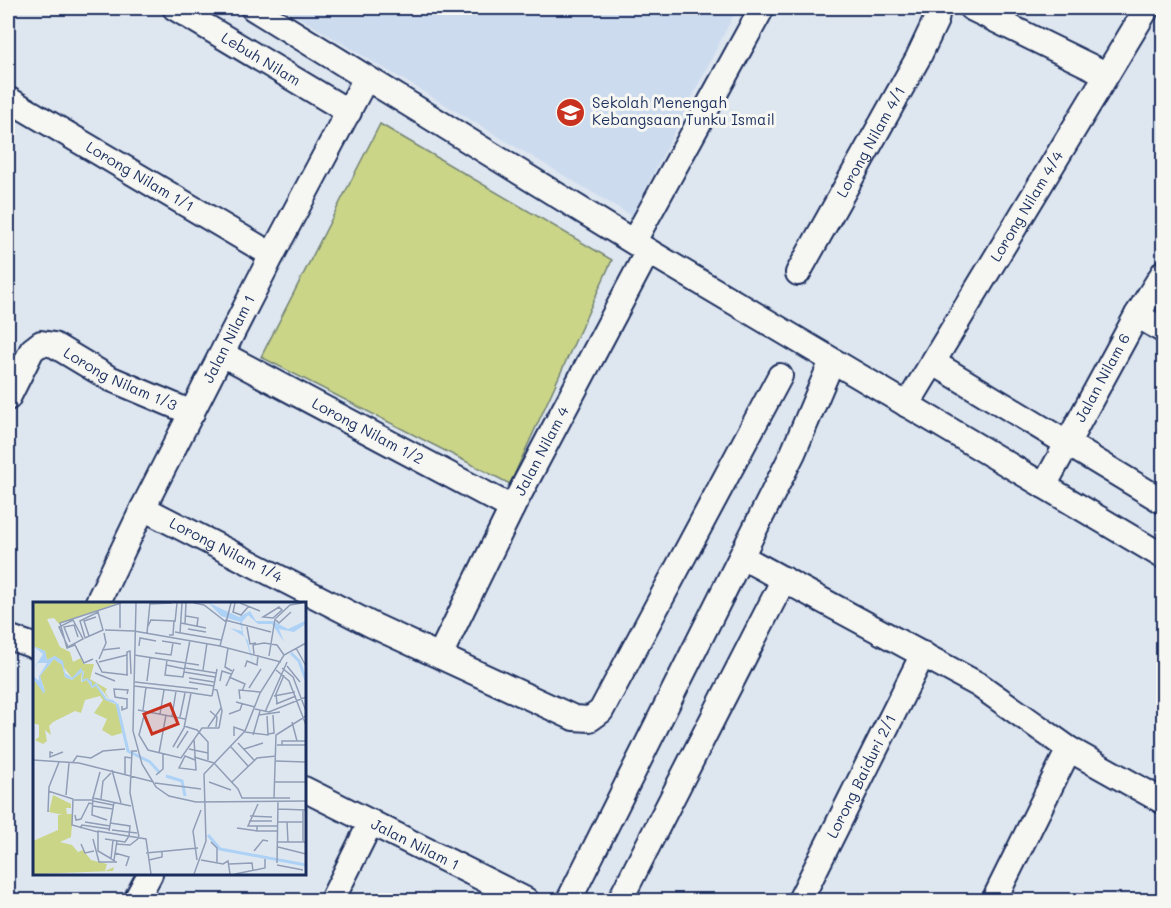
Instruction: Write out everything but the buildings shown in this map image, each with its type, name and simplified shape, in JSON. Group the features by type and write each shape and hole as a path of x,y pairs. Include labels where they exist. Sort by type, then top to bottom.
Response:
{"street":[{"name":"Lebuh Nilam","path":"175,8 349,111"},
{"path":"254,8 641,246 1164,557"},
{"name":"Jalan Nilam 4","path":"440,655 641,246 762,8"},
{"name":"Lorong Nilam 4/1","path":"798,273 918,58 936,20 938,8"},
{"path":"971,8 1106,74"},
{"name":"Lorong Nilam 4/4","path":"907,405 1147,8"},
{"name":"Jalan Nilam 1","path":"97,602 272,255 366,78"},
{"name":"Lorong Nilam 1/1","path":"8,99 272,255"},
{"name":"Jalan Nilam 6","path":"1044,486 1137,315 1164,272"},
{"path":"1137,315 1164,331"},
{"name":"Lorong Nilam 1/3","path":"8,398 32,350 41,343 54,345 109,378 192,413"},
{"name":"Lorong Nilam 1/2","path":"222,354 512,508"},
{"path":"569,900 793,453 832,361"},
{"path":"934,363 1164,502"},
{"name":"Lorong Nilam 1/4","path":"143,508 372,625 574,718 590,719 601,711 780,376"},
{"path":"742,557 923,654 999,698 1069,749 1164,802"},
{"path":"620,900 784,579"},
{"path":"8,638 33,646"},
{"name":"Lorong Baiduri 2/1","path":"801,900 923,654"},
{"path":"994,900 1069,749"},
{"name":"Jalan Nilam 1","path":"306,790 517,899"},
{"path":"332,900 371,822"},
{"path":"136,900 149,875"}],"shaded area":[{"name":"Sekolah Menengah Kebangsaan Tunku Ismail","path":"283,8 737,8 632,216"}],"green space":[{"path":"380,124 612,260 510,484 261,357"}],"place":[{"name":"Sekolah Menengah Kebangsaan Tunku Ismail","path":"571,112"}]}
